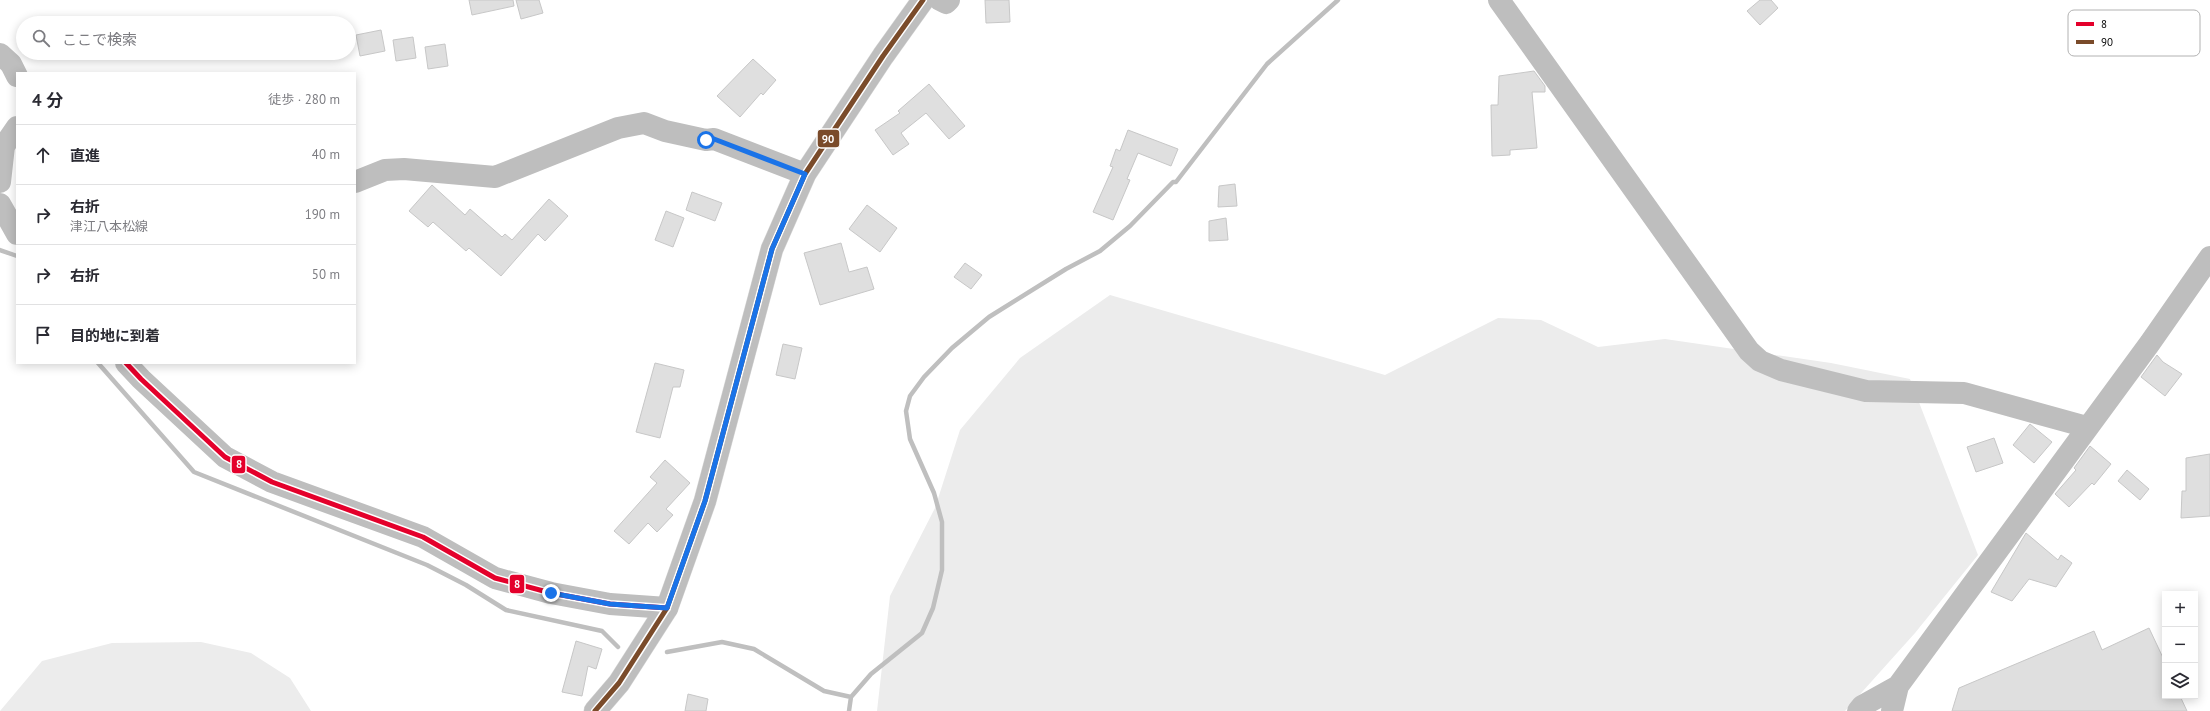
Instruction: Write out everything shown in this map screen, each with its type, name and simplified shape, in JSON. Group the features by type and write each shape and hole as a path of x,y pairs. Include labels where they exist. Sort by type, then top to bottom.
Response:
{"street":[{"path":"595,711 619,684 667,608 705,501 772,249 805,174 883,56 923,0"},
{"path":"940,0 946,3 949,0"},
{"path":"1499,0 1749,351 1760,360 1781,370 1866,391 1964,393 2087,427"},
{"path":"0,54 11,64 16,74"},
{"path":"356,182 385,170 404,169 495,177 618,128 644,123 665,131 706,140 714,139 805,174"},
{"path":"0,182 4,146 16,128"},
{"path":"0,204 16,232"},
{"path":"0,239 14,238 16,235"},
{"path":"1892,711 1898,686 2150,343 2210,257"},
{"path":"127,364 141,379 225,457 272,482 423,537 495,578 551,593 595,601 667,608"},
{"path":"1858,711 1862,706 1898,686"}],"shaded area":[{"path":"1110,295 1385,375 1498,318 1541,320 1598,347 1665,339 1831,363 1910,379 1978,555 1915,633 1845,711 877,711 890,596 935,508 960,430 1020,358"},
{"path":"201,642 251,653 290,678 311,711 0,711 42,661 112,643"}],"building":[{"path":"469,0 513,0 514,6 472,15"},
{"path":"516,0 539,0 543,13 521,19"},
{"path":"985,0 1009,0 1010,22 986,23"},
{"path":"1760,0 1771,0 1778,8 1760,25 1747,11"},
{"path":"381,30 385,51 360,56 356,35"},
{"path":"413,37 416,58 396,61 393,40"},
{"path":"445,44 448,66 428,69 425,47"},
{"path":"753,59 776,80 763,95 761,93 740,117 717,96"},
{"path":"1534,71 1545,86 1545,92 1532,92 1537,148 1510,150 1510,155 1492,156 1491,105 1498,105 1499,76"},
{"path":"929,84 965,126 949,139 926,113 901,133 909,144 893,155 875,130 900,113 898,111"},
{"path":"1128,130 1178,149 1171,166 1138,153 1127,179 1130,180 1113,220 1093,212 1113,167 1110,166 1116,149 1120,151"},
{"path":"1235,184 1237,206 1218,207 1219,186"},
{"path":"432,185 465,215 470,209 502,237 505,234 512,240 549,199 568,216 545,241 538,234 501,276 469,248 466,251 433,222 428,227 409,211"},
{"path":"692,192 722,203 715,221 686,210"},
{"path":"867,205 897,228 880,252 849,229"},
{"path":"666,211 684,218 673,247 655,240"},
{"path":"1226,218 1228,240 1209,241 1209,221"},
{"path":"841,243 849,272 867,267 874,289 820,305 804,253"},
{"path":"965,263 982,275 971,289 954,277"},
{"path":"783,344 802,348 795,379 776,375"},
{"path":"2157,355 2163,362 2182,374 2165,396 2141,377"},
{"path":"655,363 684,370 680,387 673,387 660,438 636,432"},
{"path":"2030,424 2052,442 2034,463 2013,445"},
{"path":"1994,438 2003,463 1976,472 1967,447"},
{"path":"2090,446 2111,464 2094,485 2092,483 2069,507 2055,494 2076,470 2074,468"},
{"path":"2210,454 2210,516 2181,518 2182,491 2186,491 2186,458"},
{"path":"665,460 690,483 666,509 673,515 657,532 648,523 629,544 614,531 657,483 650,477"},
{"path":"2127,470 2149,489 2140,500 2118,481"},
{"path":"2026,533 2058,560 2061,555 2072,563 2056,587 2029,579 2012,601 1991,592"},
{"path":"2149,628 2162,656 2162,699 2181,699 2187,711 1952,711 1959,688 2094,631 2102,650"},
{"path":"576,641 602,649 596,669 588,666 582,696 562,692"},
{"path":"688,694 708,699 706,711 685,711"}],"waterway":[{"path":"849,711 851,697 871,674 922,633 933,608 942,570 942,522 934,493 910,439 906,411 910,396 924,377 952,348 989,317 1066,269 1100,251 1130,226 1173,182 1176,182 1267,64 1338,0"},
{"path":"0,250 16,256"},
{"path":"99,364 194,472 427,565 466,585 506,610 602,631 618,647"},
{"path":"667,652 722,642 754,649 824,691 851,697"}],"transit line":[{"name":"90","path":"595,711 619,683 667,608 705,501 772,249 805,174 883,56 923,0"},
{"name":"8","path":"127,364 141,379 225,457 272,482 423,537 495,578 551,593 610,604 667,608"}],"route":[{"path":"551,593 610,604 667,608 705,501 745,344 772,249 805,174 714,139 706,140"}]}
